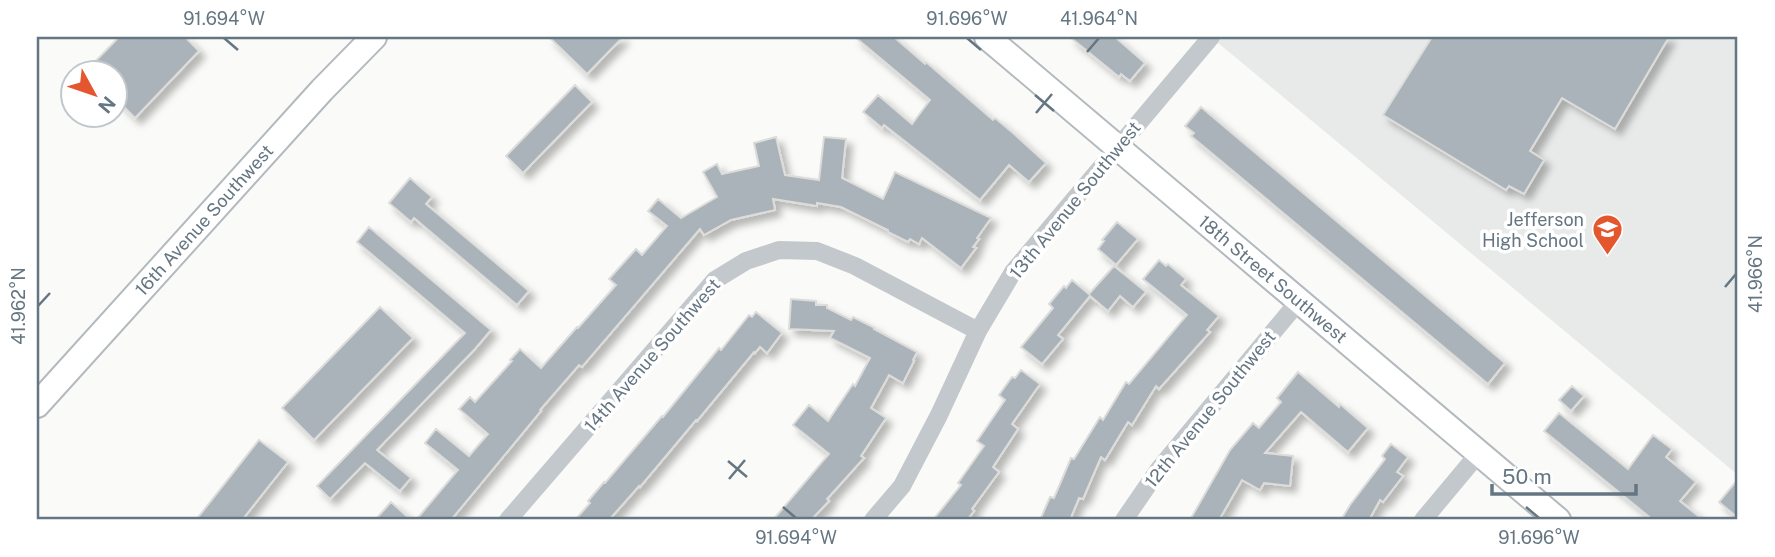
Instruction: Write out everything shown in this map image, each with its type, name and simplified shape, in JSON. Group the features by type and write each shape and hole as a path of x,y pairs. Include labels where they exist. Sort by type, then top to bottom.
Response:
{"street":[{"name":"16th Avenue Southwest","path":"37,405 322,90 374,37"},
{"name":"18th Street Southwest","path":"987,37 1558,520"},
{"name":"13th Avenue Southwest","path":"873,520 902,486 978,331 1013,272 1211,37"},
{"name":"14th Avenue Southwest","path":"508,520 715,280 746,261 779,250 817,251 855,265 978,331"},
{"name":"12th Avenue Southwest","path":"1125,520 1159,469 1299,301"},
{"path":"1423,520 1479,453"}],"shaded area":[{"name":"Jefferson High School","path":"1211,37 1738,37 1738,475"}],"building":[{"path":"119,37 185,37 199,51 135,118 130,113 130,60 97,60"},
{"path":"549,37 623,37 587,74"},
{"path":"855,37 894,37 1046,163 1029,182 1009,165 980,200 884,125 882,128 863,112 878,95 912,124 930,100"},
{"path":"1070,37 1115,37 1145,63 1130,81 1121,74 1119,77"},
{"path":"1432,37 1669,37 1615,129 1562,98 1530,151 1544,160 1524,194 1509,186 1506,190 1383,115"},
{"path":"575,85 592,102 523,173 506,156"},
{"path":"1201,107 1505,363 1488,384 1191,136 1194,133 1185,126"},
{"path":"776,137 785,175 819,180 824,137 846,139 842,178 883,199 895,172 991,218 977,238 979,239 973,247 976,248 961,268 922,238 919,244 910,239 908,242 841,207 817,203 817,206 773,199 775,210 731,220 704,235 700,229 582,367 579,365 540,410 451,520 416,520 458,470 425,443 436,429 469,456 488,434 459,409 470,397 475,402 520,349 541,368 616,285 609,279 636,249 642,255 667,226 648,211 658,199 681,218 717,197 703,172 717,164 722,174 759,166 754,143"},
{"path":"410,178 432,197 426,204 529,291 517,305 414,218 411,222 389,203"},
{"path":"1117,222 1138,239 1116,265 1098,249"},
{"path":"369,227 491,330 377,450 411,478 400,491 365,463 330,499 317,486 465,333 357,242"},
{"path":"1159,260 1186,279 1181,285 1219,316 1207,330 1210,332 1159,389 1156,386 1132,425 1128,422 1105,460 1101,457 1083,499 1079,498 1070,520 1040,520 1050,497 1054,498 1071,458 1074,459 1100,417 1103,420 1126,382 1129,384 1187,315 1143,279"},
{"path":"1114,266 1146,292 1133,307 1120,296 1108,311 1090,296 1058,335 1063,339 1042,364 1021,347 1053,308 1049,304 1064,286 1066,288 1072,280 1089,294"},
{"path":"791,299 816,301 816,305 827,305 827,308 851,320 853,317 917,352 903,383 889,375 871,408 886,418 861,456 864,458 811,520 773,520 829,454 793,425 809,405 828,421 853,384 855,386 870,358 830,338 834,331 789,329"},
{"path":"380,307 413,338 314,440 282,408"},
{"path":"756,312 782,333 767,353 760,347 754,352 609,520 575,520 590,503 588,501 663,417 719,348 721,350 749,315 752,317"},
{"path":"1021,370 1040,384 1012,424 1018,429 993,467 999,472 967,520 933,520 961,485 958,483 984,446 977,441 1005,400 999,395 1012,377 1015,378"},
{"path":"1298,372 1368,428 1348,452 1301,412 1265,453 1293,456 1290,486 1264,483 1260,490 1242,480 1219,520 1190,520 1230,450 1253,423 1259,428 1281,402 1277,398"},
{"path":"1572,386 1584,396 1571,411 1559,400"},
{"path":"1559,413 1628,469 1653,435 1672,449 1666,457 1696,482 1680,501 1703,520 1653,520 1544,431"},
{"path":"259,440 288,462 242,520 196,520"},
{"path":"1391,444 1408,457 1397,472 1403,476 1383,502 1380,500 1369,520 1341,520 1385,459 1382,456"},
{"path":"1738,479 1738,518 1719,502"},
{"path":"391,502 411,520 375,520"}],"place":[{"name":"Jefferson High School","path":"1607,256"}]}
